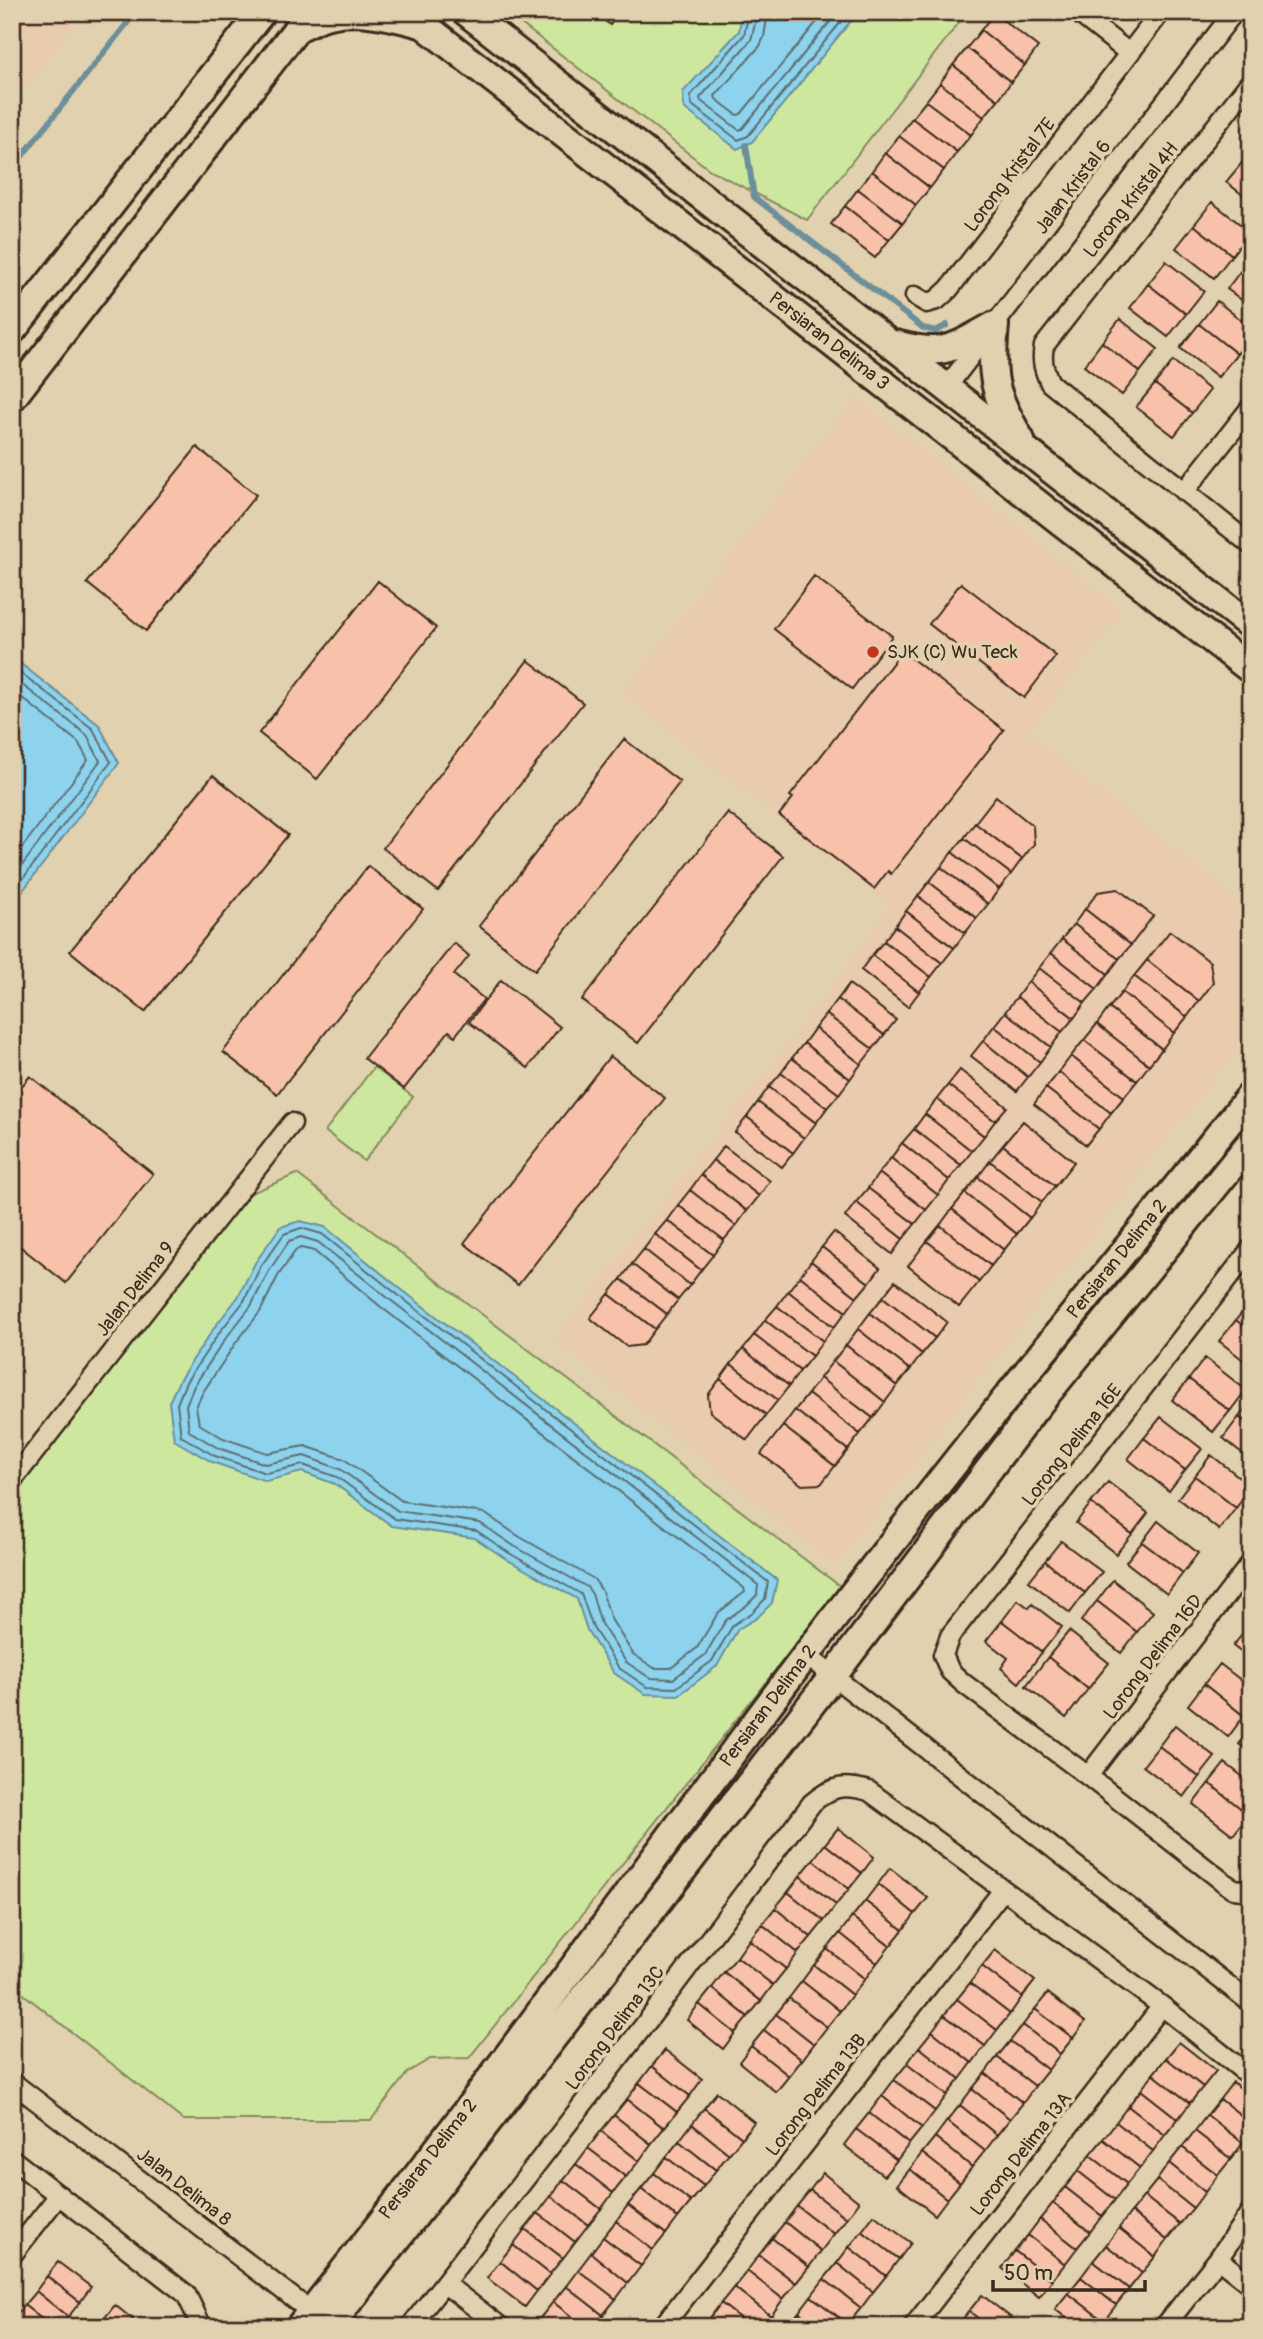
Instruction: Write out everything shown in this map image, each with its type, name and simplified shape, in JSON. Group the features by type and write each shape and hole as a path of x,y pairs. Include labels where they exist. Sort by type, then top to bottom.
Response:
{"street":[{"path":"12,331 262,12"},
{"name":"Persiaran Delima 3","path":"466,12 1251,626"},
{"path":"1077,12 1129,53 1161,12"},
{"name":"Jalan Kristal 6","path":"946,388 1234,12"},
{"path":"12,398 304,20 361,13 415,19"},
{"name":"Persiaran Delima 3","path":"415,19 1251,670"},
{"name":"Lorong Kristal 7E","path":"915,296 928,303 937,300 949,289 1129,53"},
{"name":"Lorong Kristal 4H","path":"1184,492 1050,383 1043,367 1044,346 1251,81"},
{"path":"632,187 653,159"},
{"path":"888,342 923,351 948,349 995,324"},
{"path":"995,324 991,362 993,380 1007,418 1030,453"},
{"path":"900,396 926,397 946,388 948,423 960,443"},
{"path":"1251,407 1184,492 1251,545"},
{"name":"Persiaran Delima 2","path":"317,2323 469,2107 806,1655 1010,1392 1251,1095"},
{"name":"Jalan Delima 9","path":"12,1481 292,1123"},
{"name":"Persiaran Delima 2","path":"317,2323 833,1676 1033,1411 1251,1142"},
{"name":"Lorong Delima 16E","path":"1088,1776 950,1671 943,1655 950,1636 1251,1249"},
{"name":"Lorong Delima 16D","path":"1088,1776 1251,1563"},
{"path":"806,1655 1251,2003"},
{"path":"1088,1776 1226,1884 1234,1889 1251,1891"},
{"name":"Lorong Delima 13C","path":"410,2327 640,2031 812,1803 828,1790 851,1786 869,1791 1003,1890"},
{"path":"1003,1890 1162,2006 1251,2077"},
{"name":"Lorong Delima 13B","path":"662,2327 1003,1890"},
{"name":"Lorong Delima 13A","path":"913,2327 1162,2006"},
{"name":"Jalan Delima 8","path":"12,2082 317,2323"},
{"path":"12,2159 186,2294 202,2327"},
{"path":"12,2255 59,2195"},
{"path":"1164,2327 1251,2211"},
{"path":"1217,2259 1251,2285"},
{"path":"444,2284 501,2327"}],"shaded area":[{"path":"12,12 84,12 12,107"},
{"path":"856,397 1124,611 1028,733 1251,910 1251,1032 835,1566 554,1340 828,991 889,907 621,693"}],"green space":[{"path":"506,12 967,12 807,220 710,170"},
{"path":"374,1067 413,1097 364,1161 325,1131"},
{"path":"297,1174 841,1587 469,2058 430,2059 408,2072 371,2120 183,2120 12,1985 12,1490 237,1199"}],"water":[{"path":"742,12 856,12 752,142 737,149 684,108 683,92 739,31"},
{"path":"12,657 99,725 119,763 12,905"},
{"path":"300,1221 325,1227 397,1286 777,1580 772,1603 757,1618 738,1629 717,1666 679,1695 645,1694 614,1673 587,1630 577,1599 506,1559 475,1538 392,1526 335,1484 302,1472 266,1481 212,1462 174,1440 169,1402 180,1379 238,1297 255,1263 280,1227"}],"building":[{"path":"594,12 620,12 610,25"},
{"path":"994,13 1038,47 1025,65 981,30"},
{"path":"981,30 1025,65 1011,82 967,48"},
{"path":"967,48 1011,82 998,100 953,65"},
{"path":"953,65 998,100 984,117 940,83"},
{"path":"940,83 984,117 971,135 926,101"},
{"path":"926,101 971,135 957,152 912,118"},
{"path":"912,118 957,152 944,170 899,136"},
{"path":"899,136 944,170 930,188 885,153"},
{"path":"885,153 930,188 916,205 872,171"},
{"path":"1245,159 1251,163 1251,201 1226,182"},
{"path":"872,171 916,205 903,223 858,189"},
{"path":"858,189 903,223 889,240 845,206"},
{"path":"1212,202 1250,232 1232,255 1194,225"},
{"path":"845,206 889,240 875,258 831,224"},
{"path":"1194,225 1232,255 1214,278 1176,248"},
{"path":"1166,261 1204,291 1186,314 1148,284"},
{"path":"1245,265 1251,270 1251,307 1227,289"},
{"path":"1148,284 1186,314 1168,337 1130,308"},
{"path":"1217,301 1251,328 1251,336 1237,354 1199,324"},
{"path":"1120,319 1158,349 1140,372 1102,342"},
{"path":"1199,324 1237,354 1218,377 1180,348"},
{"path":"1102,342 1140,372 1122,395 1084,366"},
{"path":"1173,361 1210,390 1192,413 1155,384"},
{"path":"1155,384 1192,413 1174,436 1136,407"},
{"path":"197,447 256,495 146,631 87,583"},
{"path":"814,576 892,636 852,689 774,629"},
{"path":"378,581 436,628 317,779 259,733"},
{"path":"961,583 1056,656 1024,698 929,624"},
{"path":"902,651 1004,730 891,874 888,871 874,889 779,815 793,798 790,796"},
{"path":"528,660 583,703 438,891 383,848"},
{"path":"624,739 680,782 535,970 479,926"},
{"path":"213,775 288,835 145,1012 70,951"},
{"path":"996,796 1033,826 1034,844 1022,859 975,823"},
{"path":"728,813 783,856 638,1043 582,1000"},
{"path":"975,823 1022,859 1011,874 964,838"},
{"path":"964,838 1011,874 999,889 952,852"},
{"path":"952,852 999,889 988,904 941,867"},
{"path":"368,866 423,909 277,1094 223,1052"},
{"path":"941,867 988,904 977,918 929,882"},
{"path":"929,882 977,918 965,933 918,896"},
{"path":"1118,889 1153,916 1131,945 1085,909 1098,892"},
{"path":"918,896 965,933 954,948 906,911"},
{"path":"1085,909 1131,945 1119,959 1074,924"},
{"path":"906,911 954,948 942,963 895,926"},
{"path":"1074,924 1119,959 1108,974 1062,939"},
{"path":"895,926 942,963 931,977 884,941"},
{"path":"1170,931 1210,962 1213,983 1199,1001 1147,960"},
{"path":"1062,939 1108,974 1097,989 1051,953"},
{"path":"884,941 931,977 919,992 872,955"},
{"path":"454,943 469,956 454,975 484,999 455,1036 449,1031 404,1089 364,1058"},
{"path":"1051,953 1097,989 1085,1003 1039,968"},
{"path":"872,955 919,992 908,1007 861,970"},
{"path":"1147,960 1199,1001 1187,1017 1134,976"},
{"path":"1039,968 1085,1003 1074,1018 1028,982"},
{"path":"1134,976 1187,1017 1174,1033 1122,992"},
{"path":"501,980 560,1027 528,1068 469,1022"},
{"path":"1028,982 1074,1018 1062,1032 1017,997"},
{"path":"849,984 896,1020 884,1035 838,999"},
{"path":"1122,992 1174,1033 1162,1049 1109,1008"},
{"path":"1017,997 1062,1032 1051,1047 1005,1012"},
{"path":"838,999 884,1035 873,1049 826,1014"},
{"path":"1109,1008 1162,1049 1149,1065 1097,1024"},
{"path":"1005,1012 1051,1047 1040,1062 994,1026"},
{"path":"826,1014 873,1049 861,1064 815,1028"},
{"path":"1097,1024 1149,1065 1137,1081 1084,1040"},
{"path":"994,1026 1040,1062 1028,1077 983,1041"},
{"path":"815,1028 861,1064 850,1079 804,1043"},
{"path":"1084,1040 1137,1081 1124,1097 1071,1056"},
{"path":"983,1041 1028,1077 1017,1091 971,1056"},
{"path":"804,1043 850,1079 839,1094 792,1058"},
{"path":"610,1056 665,1098 518,1285 464,1243"},
{"path":"1071,1056 1124,1097 1111,1113 1059,1072"},
{"path":"792,1058 839,1094 827,1108 781,1073"},
{"path":"960,1070 1007,1107 995,1121 948,1085"},
{"path":"1059,1072 1111,1113 1099,1129 1046,1088"},
{"path":"781,1073 827,1108 816,1123 769,1087"},
{"path":"30,1076 153,1174 66,1283 12,1240 12,1098"},
{"path":"948,1085 995,1121 984,1136 937,1099"},
{"path":"769,1087 816,1123 804,1138 758,1102"},
{"path":"1046,1088 1099,1129 1086,1145 1034,1104"},
{"path":"937,1099 984,1136 972,1151 925,1114"},
{"path":"758,1102 804,1138 793,1153 747,1117"},
{"path":"925,1114 972,1151 961,1165 914,1129"},
{"path":"747,1117 793,1153 782,1167 735,1132"},
{"path":"1023,1121 1074,1162 1055,1186 1003,1145"},
{"path":"914,1129 961,1165 949,1180 902,1143"},
{"path":"902,1143 949,1180 938,1195 891,1158"},
{"path":"1003,1145 1055,1186 1042,1202 990,1161"},
{"path":"724,1146 770,1181 759,1196 713,1160"},
{"path":"891,1158 938,1195 926,1210 879,1173"},
{"path":"713,1160 759,1196 747,1211 701,1175"},
{"path":"990,1161 1042,1202 1030,1218 978,1177"},
{"path":"879,1173 926,1210 915,1224 868,1188"},
{"path":"701,1175 747,1211 736,1226 690,1190"},
{"path":"978,1177 1030,1218 1017,1234 965,1193"},
{"path":"868,1188 915,1224 903,1239 856,1202"},
{"path":"690,1190 736,1226 724,1240 678,1205"},
{"path":"965,1193 1017,1234 1004,1250 952,1209"},
{"path":"856,1202 903,1239 892,1254 845,1217"},
{"path":"678,1205 724,1240 713,1255 667,1220"},
{"path":"952,1209 1004,1250 991,1266 940,1225"},
{"path":"667,1220 713,1255 701,1270 655,1234"},
{"path":"940,1225 991,1266 979,1282 927,1241"},
{"path":"834,1232 880,1268 869,1283 822,1247"},
{"path":"655,1234 701,1270 690,1285 644,1249"},
{"path":"927,1241 979,1282 959,1307 908,1266"},
{"path":"822,1247 869,1283 857,1297 811,1261"},
{"path":"644,1249 690,1285 678,1300 632,1264"},
{"path":"811,1261 857,1297 846,1312 800,1276"},
{"path":"632,1264 678,1300 667,1314 621,1279"},
{"path":"800,1276 846,1312 834,1327 788,1291"},
{"path":"621,1279 667,1314 655,1329 609,1294"},
{"path":"895,1281 947,1322 935,1338 883,1297"},
{"path":"788,1291 834,1327 823,1341 777,1306"},
{"path":"609,1294 655,1329 643,1345 627,1347 590,1318"},
{"path":"883,1297 935,1338 922,1354 870,1313"},
{"path":"1251,1301 1251,1332 1236,1320"},
{"path":"777,1306 823,1341 812,1356 765,1320"},
{"path":"870,1313 922,1354 910,1370 858,1329"},
{"path":"765,1320 812,1356 800,1371 754,1335"},
{"path":"1236,1320 1251,1332 1251,1366 1219,1341"},
{"path":"858,1329 910,1370 897,1386 846,1345"},
{"path":"754,1335 800,1371 789,1386 743,1349"},
{"path":"846,1345 897,1386 885,1402 833,1361"},
{"path":"743,1349 789,1386 778,1400 731,1364"},
{"path":"1205,1358 1246,1390 1230,1411 1189,1379"},
{"path":"833,1361 885,1402 873,1418 820,1378"},
{"path":"731,1364 778,1400 766,1415 720,1379"},
{"path":"820,1378 873,1418 860,1434 808,1394"},
{"path":"720,1379 766,1415 747,1440 710,1412 708,1395"},
{"path":"1189,1379 1230,1411 1213,1432 1172,1400"},
{"path":"808,1394 860,1434 848,1450 795,1410"},
{"path":"1251,1402 1251,1426 1239,1417"},
{"path":"795,1410 848,1450 835,1466 783,1426"},
{"path":"1161,1417 1202,1449 1185,1470 1144,1438"},
{"path":"1239,1417 1251,1426 1251,1460 1223,1438"},
{"path":"783,1426 835,1466 821,1484 802,1485 761,1454"},
{"path":"1144,1438 1185,1470 1169,1491 1128,1459"},
{"path":"1211,1455 1251,1486 1236,1508 1195,1476"},
{"path":"1195,1476 1236,1508 1219,1530 1178,1498"},
{"path":"1108,1482 1148,1513 1132,1534 1091,1503"},
{"path":"1091,1503 1132,1534 1116,1554 1076,1523"},
{"path":"1158,1521 1198,1553 1183,1573 1142,1542"},
{"path":"1061,1541 1102,1572 1085,1593 1045,1561"},
{"path":"1142,1542 1183,1573 1167,1594 1126,1562"},
{"path":"1045,1561 1085,1593 1070,1613 1029,1581"},
{"path":"1113,1580 1153,1612 1137,1632 1097,1601"},
{"path":"1018,1600 1029,1608 1032,1604 1062,1627 1042,1652 1002,1621"},
{"path":"1097,1601 1137,1632 1121,1653 1081,1621"},
{"path":"1002,1621 1042,1652 1019,1683 1001,1668 1008,1658 986,1641"},
{"path":"1249,1626 1251,1627 1251,1660 1233,1646"},
{"path":"1069,1631 1109,1663 1088,1689 1048,1657"},
{"path":"1048,1657 1088,1689 1066,1718 1026,1686"},
{"path":"1220,1664 1251,1688 1251,1708 1244,1716 1204,1684"},
{"path":"1204,1684 1244,1716 1228,1737 1188,1705"},
{"path":"1175,1725 1215,1757 1199,1777 1159,1746"},
{"path":"1251,1729 1251,1753 1239,1744"},
{"path":"1159,1746 1199,1777 1184,1797 1143,1766"},
{"path":"1225,1763 1251,1783 1249,1815 1209,1783"},
{"path":"1209,1783 1249,1815 1233,1835 1193,1804"},
{"path":"838,1828 874,1857 862,1873 825,1844"},
{"path":"825,1844 862,1873 849,1889 813,1860"},
{"path":"813,1860 849,1889 836,1905 800,1876"},
{"path":"890,1868 928,1898 915,1914 878,1884"},
{"path":"800,1876 836,1905 824,1921 788,1892"},
{"path":"878,1884 915,1914 903,1930 865,1901"},
{"path":"788,1892 824,1921 811,1937 775,1908"},
{"path":"865,1901 903,1930 890,1946 852,1917"},
{"path":"775,1908 811,1937 798,1953 762,1924"},
{"path":"852,1917 890,1946 877,1963 840,1933"},
{"path":"762,1924 798,1953 786,1969 749,1940"},
{"path":"840,1933 877,1963 865,1979 827,1949"},
{"path":"749,1940 786,1969 773,1985 737,1957"},
{"path":"827,1949 865,1979 852,1995 814,1965"},
{"path":"995,1950 1035,1981 1022,1997 982,1966"},
{"path":"737,1957 773,1985 761,2001 724,1972"},
{"path":"814,1965 852,1995 840,2011 802,1981"},
{"path":"982,1966 1022,1997 1010,2014 970,1983"},
{"path":"724,1972 761,2001 748,2017 712,1988"},
{"path":"802,1981 840,2011 827,2027 789,1998"},
{"path":"970,1983 1010,2014 997,2030 957,1999"},
{"path":"712,1988 748,2017 735,2033 699,2004"},
{"path":"1048,1993 1085,2022 1073,2038 1035,2009"},
{"path":"789,1998 827,2027 814,2044 776,2014"},
{"path":"957,1999 997,2030 985,2046 944,2015"},
{"path":"699,2004 735,2033 723,2049 687,2020"},
{"path":"1035,2009 1073,2038 1060,2054 1023,2025"},
{"path":"776,2014 814,2044 802,2060 764,2030"},
{"path":"944,2015 985,2046 972,2063 932,2031"},
{"path":"1023,2025 1060,2054 1048,2070 1010,2041"},
{"path":"764,2030 802,2060 789,2076 751,2046"},
{"path":"932,2031 972,2063 960,2079 919,2047"},
{"path":"1010,2041 1048,2070 1035,2086 997,2057"},
{"path":"1179,2042 1216,2071 1203,2087 1166,2058"},
{"path":"751,2046 789,2076 776,2092 739,2062"},
{"path":"919,2047 960,2079 947,2095 907,2064"},
{"path":"665,2050 702,2079 690,2096 652,2066"},
{"path":"997,2057 1035,2086 1023,2103 985,2073"},
{"path":"1166,2058 1203,2087 1190,2103 1153,2074"},
{"path":"907,2064 947,2095 935,2111 894,2080"},
{"path":"652,2066 690,2096 677,2112 639,2083"},
{"path":"985,2073 1023,2103 1010,2119 972,2089"},
{"path":"1153,2074 1190,2103 1178,2119 1141,2090"},
{"path":"894,2080 935,2111 922,2128 882,2096"},
{"path":"1233,2082 1251,2097 1251,2123 1220,2099"},
{"path":"639,2083 677,2112 664,2128 627,2099"},
{"path":"972,2089 1010,2119 997,2135 960,2105"},
{"path":"1141,2090 1178,2119 1165,2135 1128,2106"},
{"path":"717,2092 754,2122 742,2138 704,2108"},
{"path":"882,2096 922,2128 909,2144 869,2113"},
{"path":"627,2099 664,2128 651,2144 614,2115"},
{"path":"1220,2099 1251,2123 1251,2133 1243,2143 1207,2115"},
{"path":"960,2105 997,2135 985,2151 947,2121"},
{"path":"1128,2106 1165,2135 1153,2151 1116,2122"},
{"path":"704,2108 742,2138 729,2154 692,2124"},
{"path":"869,2113 909,2144 897,2160 856,2129"},
{"path":"614,2115 651,2144 639,2161 601,2131"},
{"path":"1207,2115 1243,2143 1231,2159 1195,2131"},
{"path":"947,2121 985,2151 972,2167 935,2137"},
{"path":"1116,2122 1153,2151 1140,2168 1103,2139"},
{"path":"692,2124 729,2154 716,2170 679,2141"},
{"path":"856,2129 897,2160 884,2176 844,2145"},
{"path":"601,2131 639,2161 626,2177 588,2148"},
{"path":"1195,2131 1231,2159 1218,2175 1182,2147"},
{"path":"935,2137 972,2167 960,2183 922,2153"},
{"path":"1103,2139 1140,2168 1127,2184 1090,2155"},
{"path":"679,2141 716,2170 704,2186 666,2157"},
{"path":"1182,2147 1218,2175 1205,2192 1169,2163"},
{"path":"588,2148 626,2177 613,2193 576,2164"},
{"path":"922,2153 960,2183 947,2199 910,2169"},
{"path":"1090,2155 1127,2184 1115,2200 1078,2171"},
{"path":"666,2157 704,2186 691,2202 654,2173"},
{"path":"1169,2163 1205,2192 1193,2208 1157,2180"},
{"path":"576,2164 613,2193 601,2209 563,2180"},
{"path":"910,2169 947,2199 935,2215 897,2185"},
{"path":"1078,2171 1115,2200 1102,2216 1065,2187"},
{"path":"654,2173 691,2202 678,2218 641,2189"},
{"path":"823,2173 859,2202 847,2218 810,2190"},
{"path":"563,2180 601,2209 588,2225 551,2196"},
{"path":"1157,2180 1193,2208 1180,2224 1144,2196"},
{"path":"1065,2187 1102,2216 1090,2232 1053,2203"},
{"path":"641,2189 678,2218 666,2234 628,2205"},
{"path":"810,2190 847,2218 834,2234 797,2206"},
{"path":"551,2196 588,2225 575,2242 538,2213"},
{"path":"1144,2196 1180,2224 1167,2240 1131,2212"},
{"path":"1053,2203 1090,2232 1077,2248 1040,2219"},
{"path":"628,2205 666,2234 653,2250 616,2221"},
{"path":"797,2206 834,2234 821,2251 785,2222"},
{"path":"1131,2212 1167,2240 1155,2257 1119,2228"},
{"path":"538,2213 575,2242 563,2258 525,2229"},
{"path":"874,2215 911,2243 899,2259 862,2231"},
{"path":"1040,2219 1077,2248 1065,2264 1028,2235"},
{"path":"616,2221 653,2250 641,2266 603,2237"},
{"path":"785,2222 821,2251 809,2267 772,2238"},
{"path":"1119,2228 1155,2257 1142,2273 1106,2245"},
{"path":"525,2229 563,2258 550,2274 513,2245"},
{"path":"862,2231 899,2259 886,2276 849,2247"},
{"path":"1028,2235 1065,2264 1052,2280 1015,2251"},
{"path":"603,2237 641,2266 628,2283 591,2253"},
{"path":"772,2238 809,2267 796,2283 759,2255"},
{"path":"513,2245 550,2274 537,2291 500,2261"},
{"path":"1106,2245 1142,2273 1129,2289 1093,2261"},
{"path":"849,2247 886,2276 873,2292 837,2263"},
{"path":"1015,2251 1052,2280 1039,2297 1002,2268"},
{"path":"591,2253 628,2283 616,2299 578,2270"},
{"path":"759,2255 796,2283 783,2299 747,2271"},
{"path":"500,2261 537,2291 525,2307 487,2278"},
{"path":"1093,2261 1129,2289 1116,2305 1081,2277"},
{"path":"58,2262 91,2287 80,2302 47,2276"},
{"path":"837,2263 873,2292 861,2308 824,2279"},
{"path":"578,2270 616,2299 603,2315 566,2286"},
{"path":"747,2271 783,2299 771,2316 734,2287"},
{"path":"47,2276 80,2302 68,2317 36,2291"},
{"path":"1081,2277 1116,2305 1104,2321 1068,2293"},
{"path":"824,2279 861,2308 848,2324 811,2296"},
{"path":"566,2286 603,2315 594,2327 585,2327 553,2302"},
{"path":"734,2287 771,2316 762,2327 751,2327 721,2303"},
{"path":"36,2291 68,2317 60,2327 52,2327 24,2305"},
{"path":"1068,2293 1104,2321 1100,2327 1077,2327 1055,2309"},
{"path":"982,2295 1019,2324 1017,2327 989,2327 969,2311"},
{"path":"811,2296 848,2324 846,2327 818,2327 799,2312"},
{"path":"553,2302 585,2327 552,2327 540,2318"},
{"path":"721,2303 751,2327 718,2327 709,2319"},
{"path":"24,2305 52,2327 21,2327 13,2320"},
{"path":"115,2305 142,2327 112,2327 103,2320"},
{"path":"969,2311 989,2327 957,2327"},
{"path":"799,2312 818,2327 787,2327"}],"waterway":[{"path":"12,169 136,12"},
{"path":"746,145 754,197 923,328 936,331 947,325"}],"place":[{"name":"SJK (C) Wu Teck","path":"873,652"}]}
